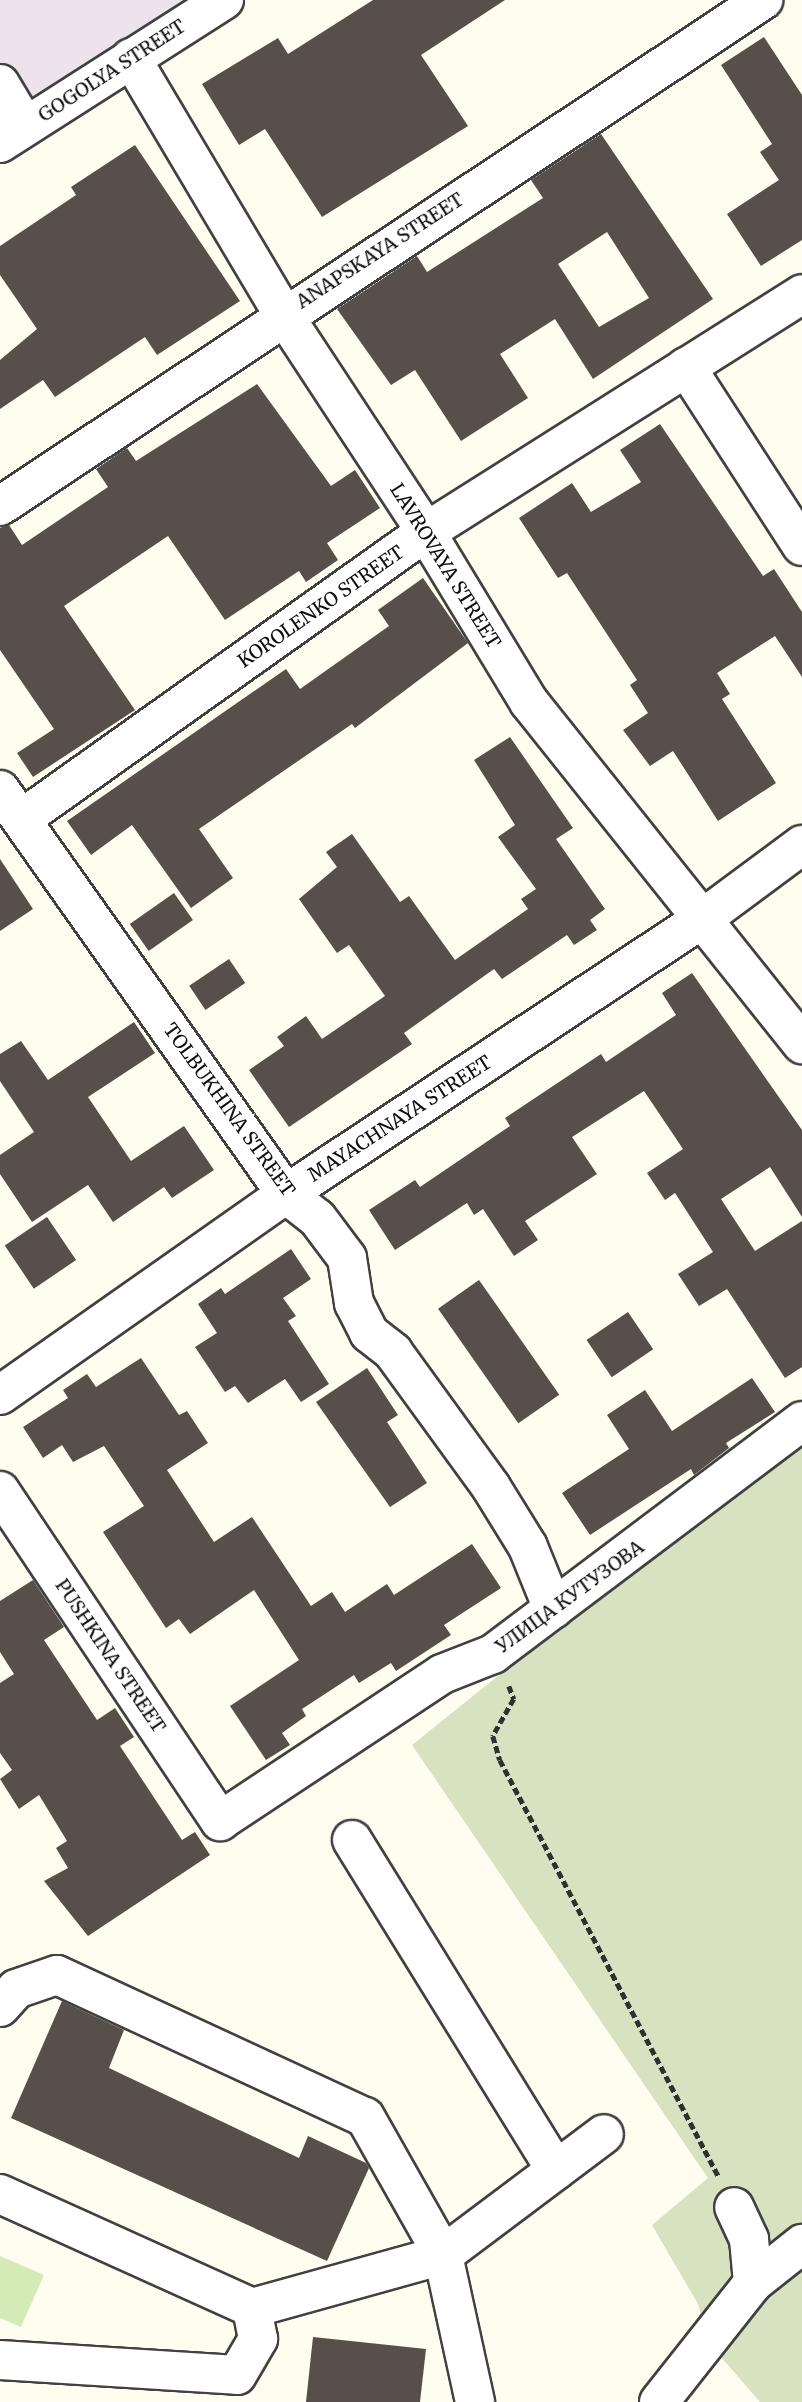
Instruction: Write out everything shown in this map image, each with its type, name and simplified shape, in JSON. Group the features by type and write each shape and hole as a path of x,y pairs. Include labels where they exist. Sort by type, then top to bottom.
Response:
{"street":[{"name":"GOGOLYA STREET","path":"13,135 224,0"},
{"name":"ANAPSKAYA STREET","path":"0,506 283,314 763,0"},
{"name":"LAVROVAYA STREET","path":"131,58 283,314 426,532 529,702 705,917 802,1044"},
{"path":"0,84 13,135"},
{"name":"KOROLENKO STREET","path":"12,804 426,532 802,294"},
{"path":"686,367 802,546"},
{"name":"TOLBUKHINA STREET","path":"12,804 286,1194 317,1218 347,1258 354,1303 369,1333 393,1352 491,1487 528,1547 553,1609"},
{"name":"MAYACHNAYA STREET","path":"0,1395 286,1194 705,917 802,845"},
{"name":"УЛИЦА КУТУЗОВА","path":"219,1821 442,1674 493,1654 802,1422"},
{"name":"PUSHKINA STREET","path":"0,1491 219,1821"},
{"path":"352,1840 555,2170"},
{"path":"0,2007 16,1989 57,1975 365,2118 443,2255 475,2402"},
{"path":"0,2194 252,2308 443,2255 604,2134"},
{"path":"742,2223 753,2283"},
{"path":"659,2402 753,2283 802,2244"},
{"path":"0,2360 237,2375 258,2339 252,2308"}],"path":[{"path":"493,1654 514,1699 493,1736 500,1760 742,2223"}],"shaded area":[{"path":"0,0 206,0 0,130"}],"green space":[{"path":"802,1447 802,2402 760,2402 708,2342 698,2304 652,2225 708,2178 412,1745 555,1630"},
{"path":"0,2256 44,2275 21,2327 0,2318"}],"building":[{"path":"373,0 505,0 421,55 468,126 322,217 265,129 239,145 202,84 278,38 288,54"},
{"path":"764,37 802,95 802,240 761,266 727,214 779,180 760,152 772,144 721,65"},
{"path":"601,134 713,299 593,379 555,319 500,354 528,398 461,441 415,370 391,385 337,309 417,256 427,272 543,198 531,180","holes":["607,232 649,298 599,327 558,264"]},
{"path":"135,145 240,301 157,355 145,337 55,397 43,380 0,409 0,360 37,329 0,275 0,246 76,195 71,187"},
{"path":"257,384 331,486 355,470 380,508 327,543 338,560 306,582 299,571 225,620 168,536 64,606 135,710 33,777 17,753 54,729 0,650 0,528 9,525 22,545 108,487 96,469 127,448 136,461"},
{"path":"660,424 763,576 774,569 802,612 802,677 775,636 717,673 730,694 722,699 776,783 718,821 673,751 650,766 623,730 648,713 630,685 637,680 567,573 558,578 519,518 572,483 591,512 641,482 620,450"},
{"path":"423,578 468,643 355,728 352,724 199,829 233,878 191,908 132,825 91,855 67,821 286,669 300,689 389,626 378,610"},
{"path":"510,737 573,828 556,839 605,909 590,920 597,930 574,945 567,935 502,979 494,969 404,1033 412,1044 289,1127 249,1070 284,1046 277,1037 306,1016 322,1039 385,996 349,945 337,953 299,899 337,867 326,852 352,834 400,902 409,896 455,960 528,909 521,899 536,889 498,837 515,825 474,760"},
{"path":"0,859 33,909 0,931"},
{"path":"174,893 193,920 149,951 130,924"},
{"path":"229,959 245,983 205,1010 189,986"},
{"path":"692,973 802,1130 802,1217 770,1167 721,1199 755,1251 802,1221 802,1367 785,1378 727,1289 699,1306 678,1274 713,1252 675,1193 665,1200 647,1173 683,1149 644,1091 572,1137 597,1174 525,1221 538,1240 514,1256 483,1209 474,1215 467,1203 395,1250 369,1210 415,1180 420,1187 510,1126 505,1118 601,1054 606,1062 676,1015 662,993"},
{"path":"134,1022 155,1053 88,1097 131,1161 184,1126 214,1170 172,1198 164,1187 113,1222 88,1185 32,1222 0,1174 0,1155 34,1132 0,1081 0,1054 21,1041 48,1080"},
{"path":"47,1217 76,1260 34,1289 5,1246"},
{"path":"291,1249 311,1279 283,1298 296,1316 288,1321 329,1384 301,1402 285,1379 248,1403 235,1386 225,1392 195,1347 217,1333 198,1304 221,1288 225,1294"},
{"path":"479,1280 559,1395 518,1423 438,1309"},
{"path":"628,1312 653,1349 612,1377 587,1340"},
{"path":"141,1358 179,1415 187,1411 208,1443 167,1470 214,1542 252,1517 311,1606 332,1592 345,1612 387,1584 394,1595 472,1544 501,1588 444,1625 451,1635 396,1671 391,1663 359,1683 354,1675 302,1709 306,1716 282,1733 290,1745 266,1760 230,1706 299,1660 254,1590 190,1634 179,1619 166,1628 103,1532 144,1506 104,1446 73,1462 62,1445 43,1458 23,1427 68,1398 63,1390 87,1374 96,1387"},
{"path":"367,1368 398,1415 387,1422 427,1483 390,1507 316,1402"},
{"path":"752,1378 775,1412 726,1443 729,1448 694,1475 691,1469 590,1535 562,1493 629,1449 607,1415 645,1390 672,1431"},
{"path":"33,1580 64,1627 44,1640 97,1720 115,1708 134,1737 120,1746 182,1840 195,1832 210,1855 88,1936 44,1881 68,1868 56,1848 67,1841 39,1795 19,1809 0,1779 12,1770 0,1753 0,1683 14,1674 0,1652 0,1601"},
{"path":"62,2001 124,2030 109,2068 299,2158 308,2136 366,2163 369,2168 327,2261 11,2118"},
{"path":"313,2337 426,2349 420,2402 306,2402"}]}
